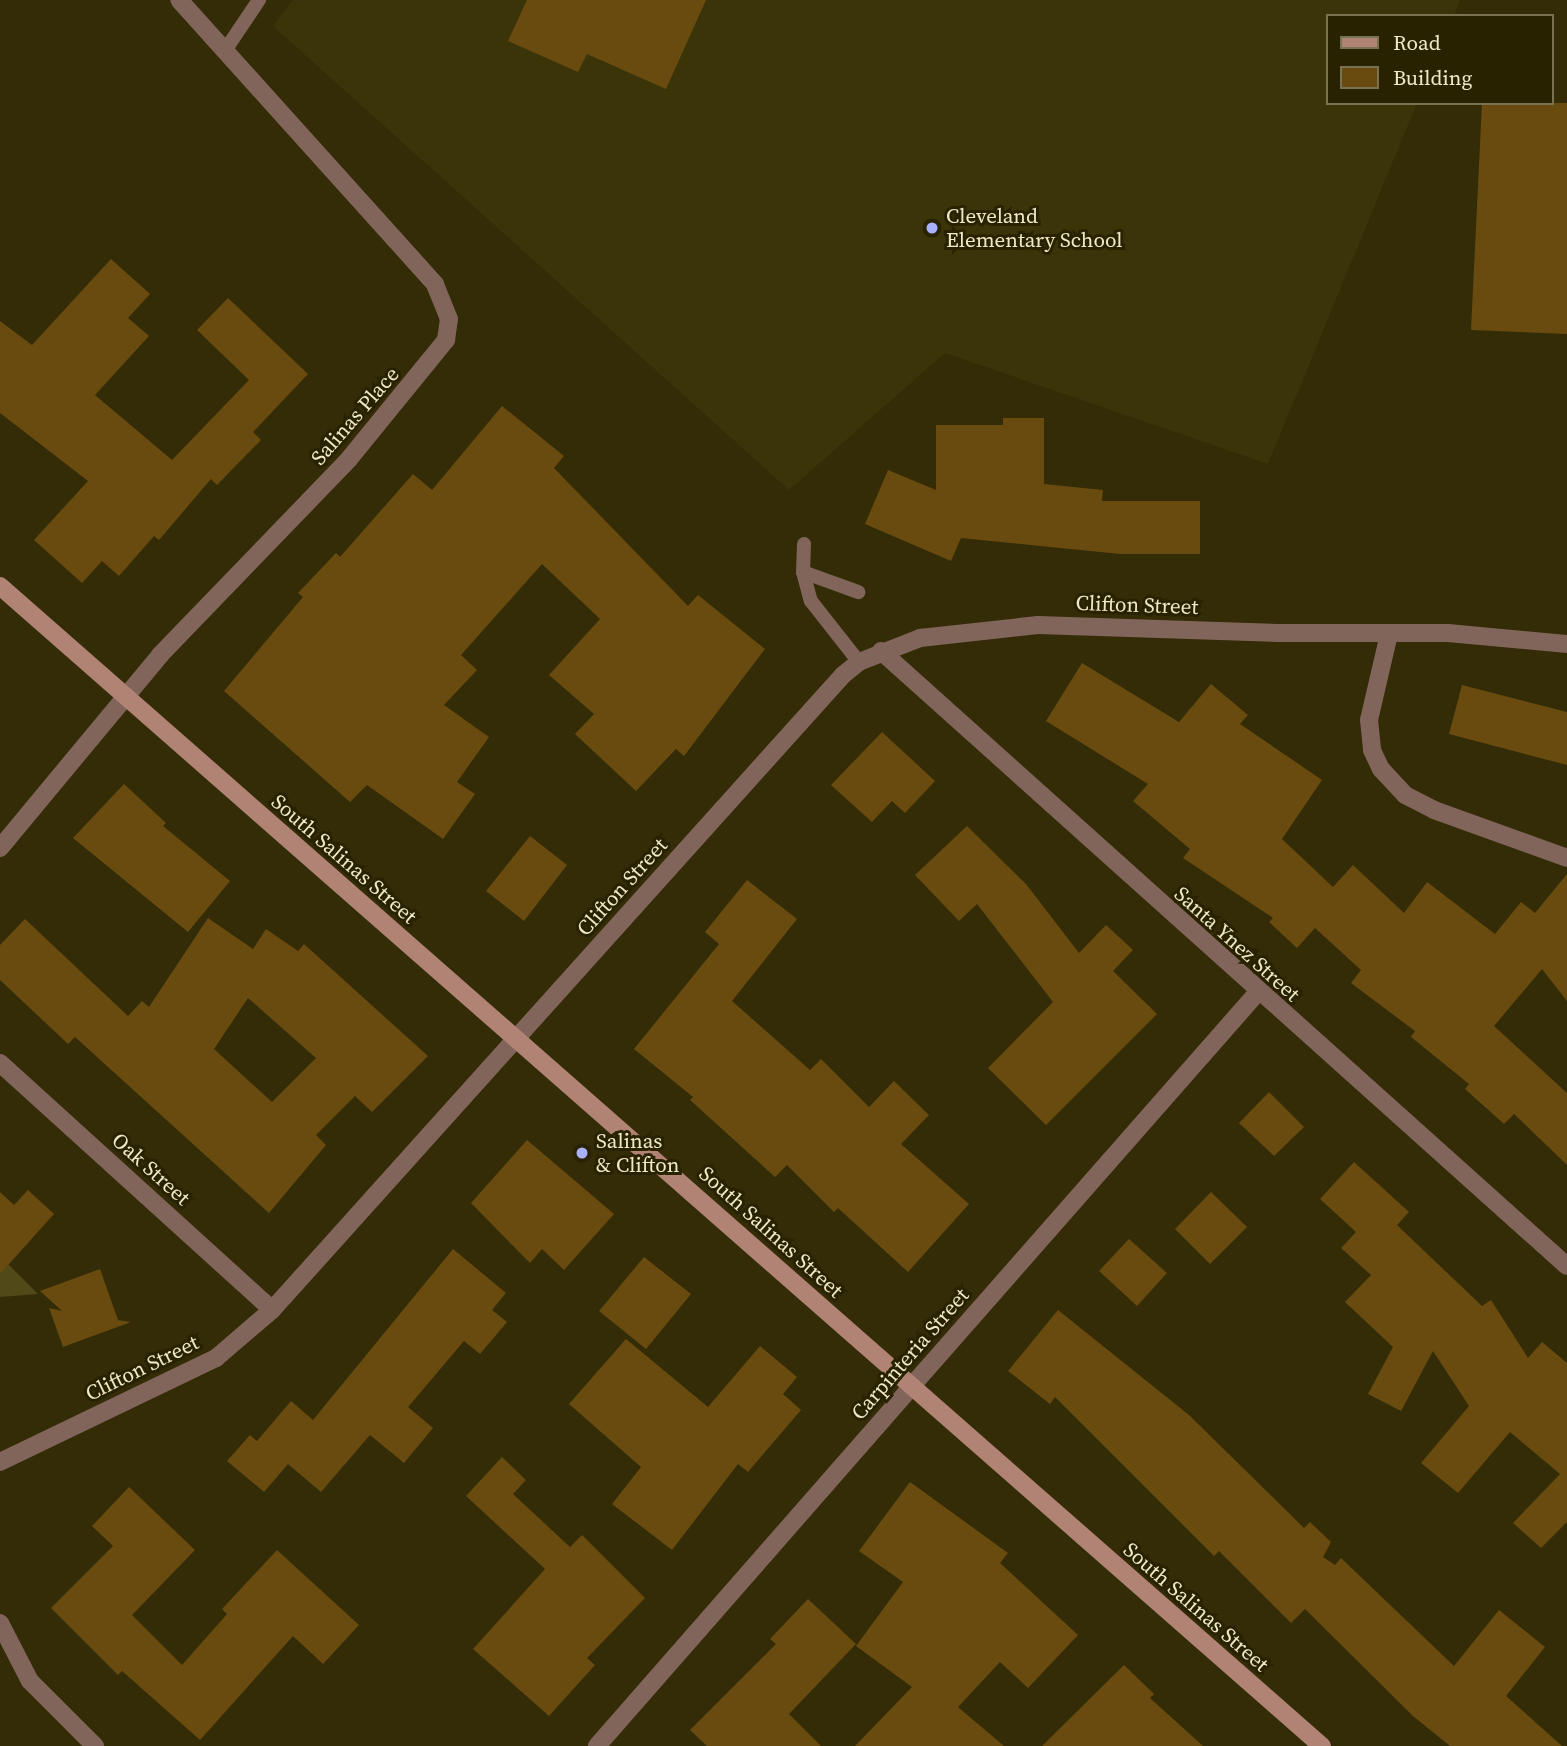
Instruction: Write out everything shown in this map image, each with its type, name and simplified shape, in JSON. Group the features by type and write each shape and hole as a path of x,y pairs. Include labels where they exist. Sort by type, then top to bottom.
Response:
{"main road":[{"name":"South Salinas Street","path":"0,586 1315,1744"}],"street":[{"name":"Salinas Place","path":"0,848 160,655 375,429 436,358 446,340 449,319 435,284 179,0"},
{"name":"Clifton Street","path":"0,1462 216,1358 272,1310 843,674 859,662 881,651 968,630 1038,625 1389,634 1448,633 1567,644"},
{"path":"1389,634 1369,720 1372,750 1381,769 1405,795 1434,810 1567,858"},
{"name":"Santa Ynez Street","path":"881,651 1257,993 1567,1266"},
{"name":"Carpinteria Street","path":"597,1746 1257,993"},
{"name":"Oak Street","path":"0,1063 272,1310"},
{"path":"0,1623 30,1681 95,1746"}],"lane":[{"path":"224,52 259,0"},
{"path":"804,544 803,572 811,601 859,662"},
{"path":"803,572 858,592"}],"shaded area":[{"name":"Cleveland Elementary School","path":"293,0 1460,0 1455,14 1326,14 1326,105 1416,105 1268,464 945,353 789,490 273,26"},
{"path":"0,1256 38,1294 0,1297"}],"building":[{"path":"527,0 706,0 666,89 587,54 578,72 508,41"},
{"path":"1567,103 1567,334 1471,330 1482,105"},
{"path":"111,259 150,294 128,318 149,336 95,395 172,460 249,380 197,330 228,298 308,374 253,432 261,440 217,485 211,479 159,540 154,536 119,576 102,561 82,583 34,540 88,481 0,413 0,321 32,345"},
{"path":"502,406 564,456 554,468 688,606 698,595 765,649 684,756 676,749 636,791 575,734 594,714 549,675 600,619 542,564 461,655 477,670 444,705 489,737 457,782 475,794 443,839 367,785 350,802 224,691 303,597 298,593 336,553 340,557 413,474 432,490"},
{"path":"1003,418 1044,418 1044,484 1103,490 1102,501 1200,501 1200,554 1120,554 961,538 951,561 865,524 888,470 936,490 936,425 1003,425"},
{"path":"1082,663 1179,722 1211,684 1248,715 1240,724 1322,780 1282,839 1333,887 1353,865 1404,913 1427,882 1495,934 1521,902 1535,913 1567,874 1567,1001 1542,969 1494,1026 1567,1093 1567,1165 1514,1114 1504,1124 1465,1089 1469,1084 1411,1037 1415,1031 1351,983 1361,970 1315,928 1297,948 1269,922 1273,918 1183,858 1190,849 1133,801 1148,784 1046,721"},
{"path":"1462,685 1567,712 1567,765 1449,734"},
{"path":"882,732 935,781 905,813 892,801 872,822 831,785"},
{"path":"124,784 166,823 163,826 230,881 188,932 73,838"},
{"path":"967,826 1026,884 1079,953 1106,925 1133,950 1113,971 1157,1014 1046,1125 988,1068 1053,1002 977,904 959,921 915,875"},
{"path":"530,836 567,865 524,921 486,891"},
{"path":"747,880 797,919 732,1001 810,1070 821,1059 869,1107 894,1081 929,1115 901,1144 969,1204 908,1272 838,1208 834,1212 787,1165 775,1177 690,1100 693,1097 634,1049 719,944 705,932"},
{"path":"208,918 253,949 266,929 298,951 304,944 428,1056 372,1112 355,1096 316,1135 326,1145 269,1213 75,1037 68,1044 0,980 0,945 25,919 128,1016 142,1001 149,1007","holes":["248,998 316,1058 272,1102 214,1049"]},
{"path":"1269,1092 1304,1127 1274,1156 1239,1123"},
{"path":"527,1140 614,1214 564,1270 542,1249 530,1263 471,1203"},
{"path":"1354,1162 1409,1212 1397,1225 1482,1306 1491,1300 1528,1358 1542,1342 1567,1363 1567,1522 1541,1548 1513,1523 1560,1474 1510,1432 1458,1493 1421,1463 1469,1406 1433,1351 1401,1411 1368,1394 1393,1347 1345,1302 1371,1275 1341,1248 1356,1232 1320,1199"},
{"path":"28,1190 54,1214 0,1274 0,1192 14,1205"},
{"path":"1211,1192 1247,1227 1210,1264 1175,1229"},
{"path":"1129,1239 1167,1273 1137,1306 1099,1271"},
{"path":"453,1249 506,1293 492,1310 507,1322 480,1354 464,1341 408,1407 433,1428 404,1463 370,1435 321,1492 288,1464 264,1492 227,1461 250,1435 257,1441 291,1401 313,1420"},
{"path":"644,1257 691,1294 646,1349 599,1311"},
{"path":"100,1269 118,1320 131,1322 63,1347 49,1308 62,1311 40,1291"},
{"path":"1058,1310 1189,1415 1304,1528 1310,1522 1331,1542 1323,1557 1335,1565 1341,1558 1454,1666 1499,1610 1545,1647 1506,1696 1562,1746 1450,1746 1413,1716 1305,1609 1291,1623 1219,1551 1214,1556 1055,1397 1050,1404 1008,1371"},
{"path":"626,1339 708,1407 760,1346 797,1377 783,1394 801,1410 748,1472 738,1464 672,1550 612,1504 641,1467 569,1404"},
{"path":"502,1457 526,1480 513,1494 570,1547 582,1535 645,1598 587,1658 595,1665 549,1716 473,1649 545,1569 466,1496"},
{"path":"910,1482 1008,1553 1000,1563 1078,1635 1028,1688 1000,1662 958,1707 1004,1746 855,1746 912,1687 856,1646 903,1582 859,1551"},
{"path":"129,1487 195,1550 132,1615 182,1665 227,1614 222,1609 277,1550 359,1625 323,1664 293,1636 200,1740 122,1671 118,1675 51,1608 113,1546 92,1526"},
{"path":"808,1599 856,1644 789,1714 821,1746 707,1746 690,1730 776,1644 770,1639"},
{"path":"1124,1665 1154,1694 1150,1698 1203,1746 1042,1746"}],"place":[{"name":"Cleveland Elementary School","path":"932,228"},
{"name":"Salinas & Clifton","path":"582,1153"}]}
